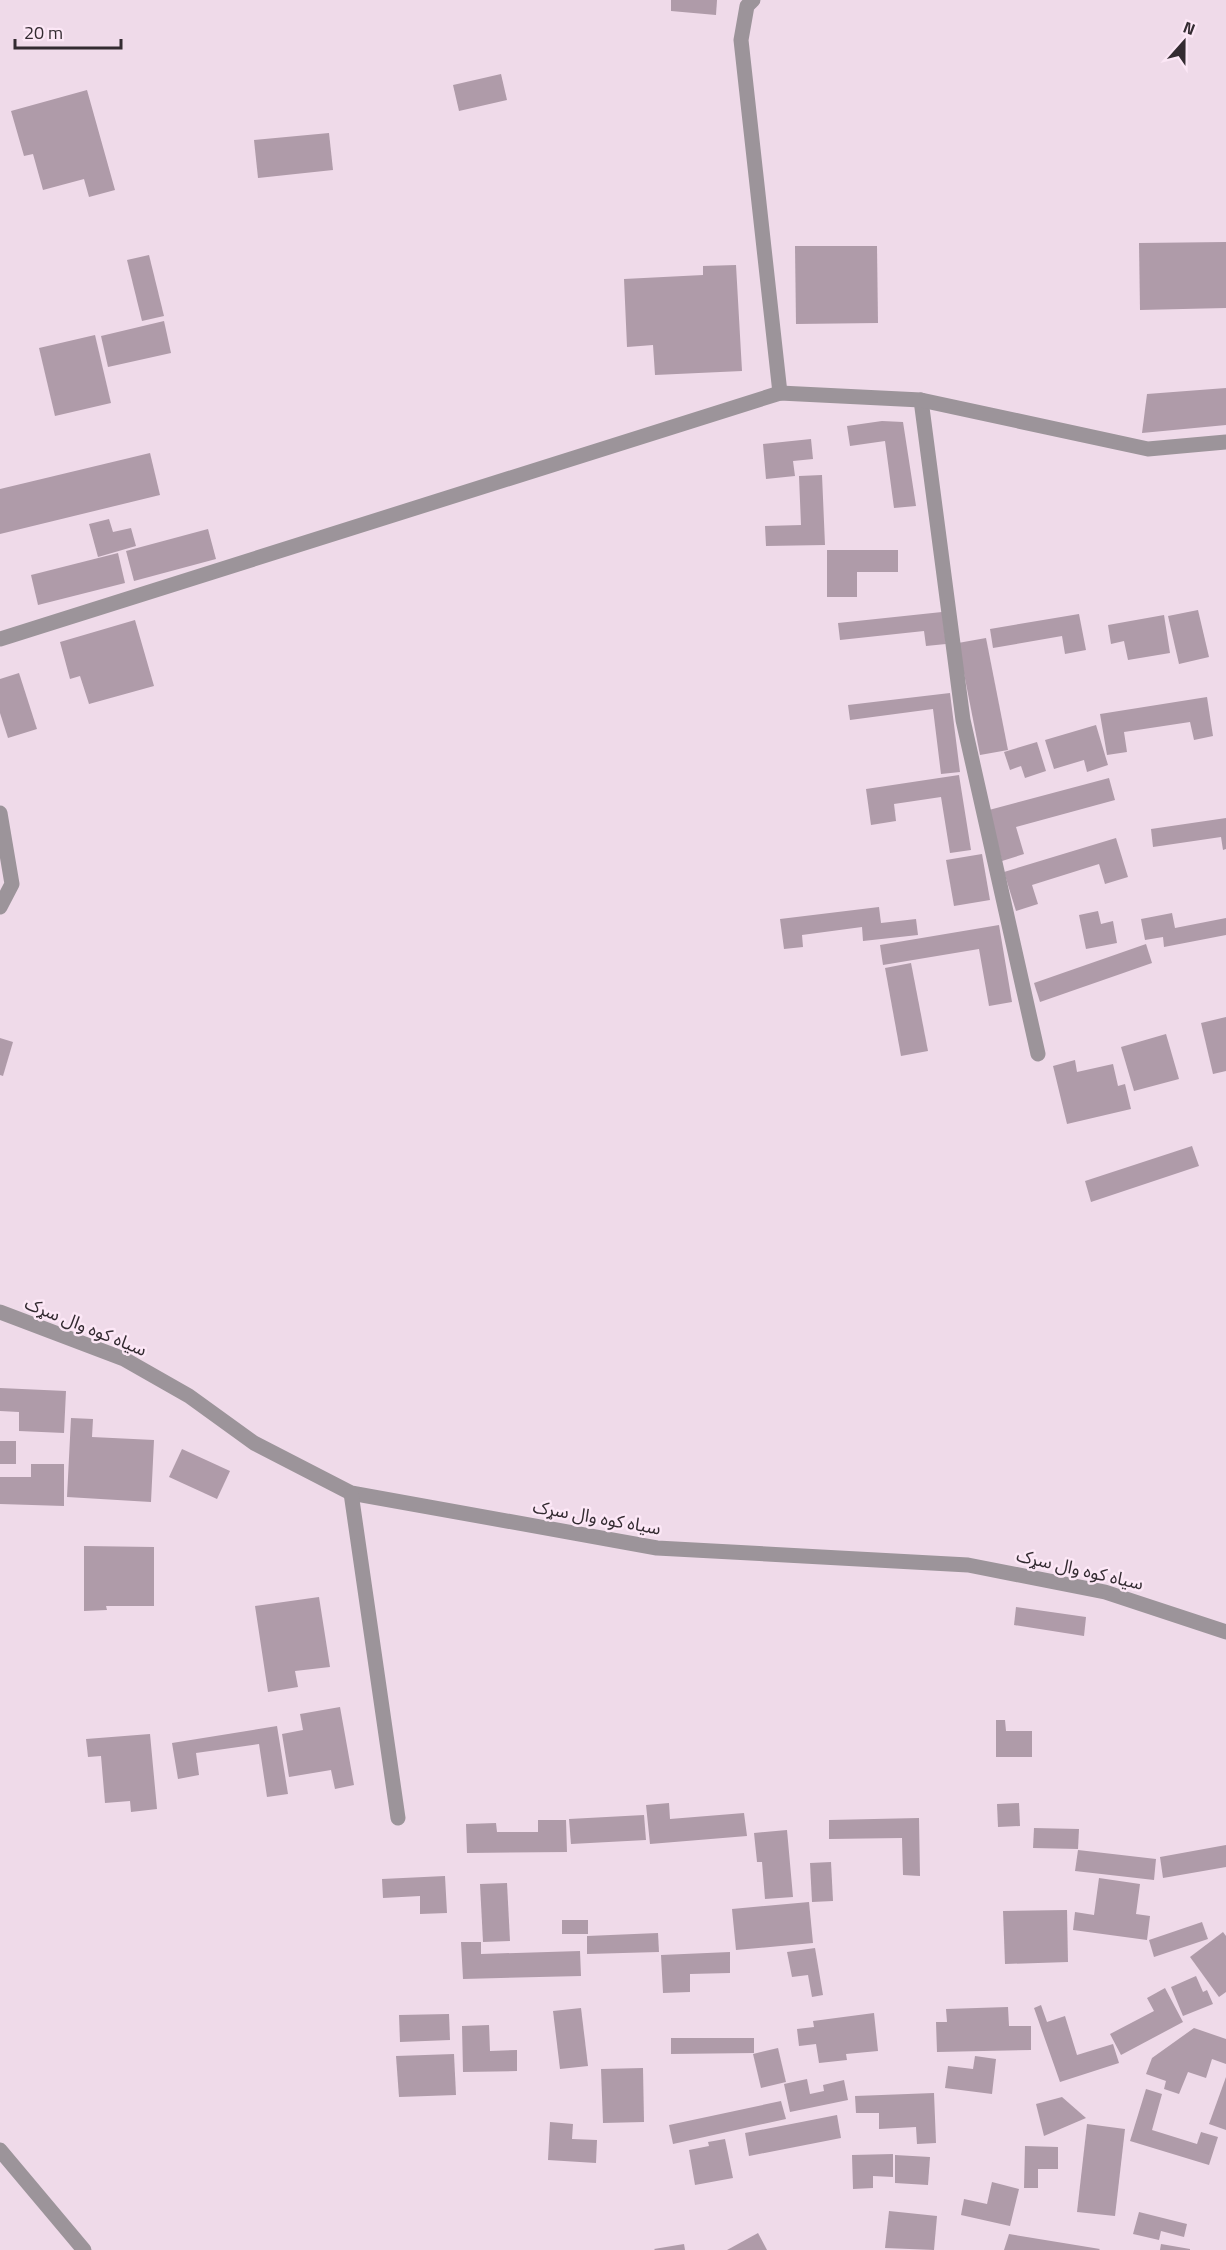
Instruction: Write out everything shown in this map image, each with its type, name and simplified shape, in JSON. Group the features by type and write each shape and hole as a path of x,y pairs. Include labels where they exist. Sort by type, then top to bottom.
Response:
{"street":[{"path":"753,0 747,6 741,40 780,393"},
{"path":"0,639 780,393 921,400 1148,449 1226,442"},
{"path":"921,400 963,720 1038,1054"},
{"path":"0,813 12,884 0,907"},
{"name":"سیاه کوه وال سړک","path":"0,1312 124,1359 189,1396 254,1443 351,1493 657,1548 968,1565 1106,1592 1226,1632"},
{"path":"351,1493 398,1818"},
{"path":"0,2150 84,2250"}],"building":[{"path":"671,0 717,0 716,15 671,11"},
{"path":"501,74 507,100 459,111 453,85"},
{"path":"87,90 115,190 89,197 84,179 43,190 33,154 24,156 11,111"},
{"path":"329,133 333,170 258,178 254,140"},
{"path":"1226,242 1226,308 1140,310 1139,243"},
{"path":"795,246 877,246 878,323 796,324"},
{"path":"149,255 164,316 142,321 127,260"},
{"path":"736,265 742,371 655,375 653,345 627,347 624,279 703,275 703,266"},
{"path":"164,321 171,353 108,367 101,336"},
{"path":"95,335 111,403 55,416 39,348"},
{"path":"1226,388 1226,425 1142,433 1147,394"},
{"path":"882,421 903,422 916,506 894,508 885,441 850,446 847,426"},
{"path":"811,439 813,459 793,461 795,476 766,479 763,444"},
{"path":"150,453 160,495 0,534 0,489"},
{"path":"822,475 825,545 766,546 765,526 801,525 799,476"},
{"path":"109,519 113,532 131,528 136,546 98,557 89,524"},
{"path":"208,529 216,559 134,581 126,551"},
{"path":"827,550 898,550 898,572 857,572 857,597 827,597"},
{"path":"118,553 125,583 38,605 31,575"},
{"path":"1198,610 1209,657 1179,664 1168,616"},
{"path":"942,612 946,644 926,646 924,631 840,640 838,623"},
{"path":"1079,614 1086,650 1065,654 1062,636 993,648 990,629"},
{"path":"1164,615 1170,653 1128,660 1124,641 1111,644 1108,625"},
{"path":"135,620 154,686 89,704 80,676 70,679 60,642"},
{"path":"986,638 1008,750 980,755 958,643"},
{"path":"19,673 37,729 8,738 0,713 0,679"},
{"path":"950,693 960,772 941,774 933,709 850,720 848,705"},
{"path":"1207,697 1213,736 1194,740 1190,722 1124,732 1127,752 1107,755 1100,714"},
{"path":"1096,725 1108,765 1087,772 1084,760 1054,769 1045,740"},
{"path":"1037,742 1046,771 1025,778 1021,766 1010,770 1004,752"},
{"path":"959,775 971,850 950,853 941,797 894,804 896,821 871,825 866,789"},
{"path":"1109,778 1115,800 1016,827 1024,854 1002,861 989,810"},
{"path":"1226,818 1226,849 1223,850 1221,837 1153,847 1151,829"},
{"path":"1116,838 1128,877 1105,884 1099,864 1032,885 1038,904 1016,911 1004,872"},
{"path":"982,854 990,900 954,906 946,860"},
{"path":"879,907 881,923 916,919 918,935 863,941 862,927 802,935 803,947 784,949 780,919"},
{"path":"1098,911 1101,924 1113,921 1117,943 1086,949 1079,915"},
{"path":"1172,913 1175,928 1226,918 1226,935 1164,947 1163,937 1145,940 1141,919"},
{"path":"999,925 1012,1002 989,1006 979,949 883,965 880,945"},
{"path":"1146,944 1152,963 1040,1002 1034,983"},
{"path":"911,963 928,1051 901,1056 885,968"},
{"path":"1226,1017 1226,1071 1213,1074 1201,1023"},
{"path":"1166,1034 1179,1079 1134,1091 1121,1047"},
{"path":"0,1038 13,1042 3,1076 0,1075"},
{"path":"1075,1060 1077,1072 1113,1064 1118,1086 1125,1084 1131,1109 1067,1124 1053,1066"},
{"path":"1192,1146 1199,1166 1091,1202 1085,1181"},
{"path":"0,1388 66,1391 64,1433 19,1431 19,1412 0,1411"},
{"path":"71,1418 93,1419 92,1437 154,1440 151,1502 67,1497"},
{"path":"0,1441 16,1441 16,1464 0,1464"},
{"path":"182,1449 230,1471 217,1499 169,1477"},
{"path":"31,1464 64,1464 64,1506 0,1504 0,1477 31,1477"},
{"path":"84,1546 154,1547 154,1606 106,1606 107,1610 84,1611"},
{"path":"319,1597 330,1667 295,1671 298,1687 268,1692 255,1606"},
{"path":"1016,1607 1086,1617 1084,1636 1014,1625"},
{"path":"340,1707 354,1785 335,1789 331,1770 289,1777 282,1734 303,1730 300,1714"},
{"path":"996,1720 1005,1720 1006,1731 1032,1731 1032,1757 996,1757"},
{"path":"277,1726 288,1794 267,1797 259,1744 196,1753 199,1775 178,1779 172,1743"},
{"path":"150,1734 157,1809 131,1812 130,1801 105,1803 101,1756 88,1757 86,1739"},
{"path":"669,1803 670,1819 744,1813 747,1836 650,1844 646,1805"},
{"path":"1019,1803 1020,1826 998,1827 997,1804"},
{"path":"644,1815 646,1840 571,1844 569,1819"},
{"path":"919,1818 920,1876 903,1875 902,1838 829,1839 829,1820"},
{"path":"538,1820 566,1820 567,1852 467,1853 466,1824 496,1823 497,1832 538,1832"},
{"path":"1034,1828 1079,1829 1078,1849 1033,1848"},
{"path":"787,1830 793,1897 765,1899 762,1862 757,1862 754,1833"},
{"path":"1226,1845 1226,1867 1163,1878 1160,1857"},
{"path":"1078,1850 1156,1859 1154,1880 1075,1871"},
{"path":"831,1862 833,1901 812,1902 810,1863"},
{"path":"445,1876 447,1913 420,1914 420,1896 383,1898 382,1879"},
{"path":"1099,1878 1140,1884 1136,1914 1150,1916 1147,1940 1073,1930 1075,1912 1094,1915"},
{"path":"507,1883 510,1941 483,1942 480,1884"},
{"path":"809,1902 813,1943 736,1950 732,1909"},
{"path":"1067,1910 1068,1962 1005,1964 1003,1911"},
{"path":"562,1920 588,1920 588,1934 562,1934"},
{"path":"1202,1922 1208,1939 1154,1957 1149,1940"},
{"path":"1223,1932 1226,1936 1226,1992 1219,1997 1190,1957"},
{"path":"658,1933 659,1952 587,1954 587,1936"},
{"path":"461,1942 481,1942 481,1954 580,1951 581,1976 463,1979"},
{"path":"815,1948 823,1995 812,1997 808,1975 792,1977 787,1952"},
{"path":"730,1952 730,1973 690,1974 690,1992 663,1993 661,1955"},
{"path":"1196,1976 1203,1992 1207,1990 1213,2004 1183,2016 1171,1987"},
{"path":"1165,1988 1183,2022 1121,2055 1110,2034 1154,2011 1147,1998"},
{"path":"1041,2005 1047,2022 1065,2016 1077,2055 1113,2044 1119,2063 1060,2082 1034,2008"},
{"path":"1008,2007 1009,2026 1031,2026 1031,2050 937,2052 936,2022 947,2022 946,2009"},
{"path":"581,2008 588,2066 560,2069 553,2011"},
{"path":"874,2013 878,2051 846,2054 847,2060 819,2063 816,2044 799,2046 797,2029 814,2027 813,2021"},
{"path":"449,2014 450,2040 400,2042 399,2015"},
{"path":"489,2025 490,2051 517,2050 517,2071 463,2072 462,2026"},
{"path":"1194,2028 1226,2039 1226,2064 1212,2059 1206,2078 1188,2072 1179,2094 1164,2089 1166,2081 1146,2074 1152,2058"},
{"path":"671,2038 754,2038 754,2053 671,2054"},
{"path":"778,2048 786,2082 761,2088 753,2054"},
{"path":"454,2054 456,2095 399,2097 396,2056"},
{"path":"975,2056 996,2059 992,2094 945,2088 948,2066 973,2069"},
{"path":"643,2068 644,2122 603,2123 601,2069"},
{"path":"1226,2077 1226,2130 1209,2124"},
{"path":"807,2079 810,2094 824,2091 823,2085 844,2080 848,2100 790,2112 784,2084"},
{"path":"1146,2089 1162,2094 1152,2130 1197,2144 1201,2132 1218,2137 1209,2165 1130,2141"},
{"path":"934,2093 936,2143 917,2144 916,2127 879,2129 879,2113 856,2113 855,2096"},
{"path":"1062,2097 1086,2118 1044,2136 1036,2104"},
{"path":"781,2101 786,2119 673,2144 669,2125"},
{"path":"837,2115 841,2138 749,2156 745,2133"},
{"path":"550,2122 573,2124 572,2139 597,2140 596,2163 548,2160"},
{"path":"1087,2124 1125,2129 1115,2216 1077,2212"},
{"path":"725,2139 733,2178 695,2185 689,2150 709,2146 708,2142"},
{"path":"1025,2146 1058,2147 1058,2169 1038,2169 1038,2188 1024,2188"},
{"path":"893,2154 893,2177 873,2176 873,2188 853,2189 852,2155"},
{"path":"895,2155 930,2157 928,2185 895,2183"},
{"path":"992,2182 1019,2189 1010,2226 961,2215 964,2199 987,2204"},
{"path":"889,2211 937,2216 934,2250 885,2248"},
{"path":"1139,2212 1187,2224 1184,2237 1161,2231 1159,2240 1133,2234"},
{"path":"758,2233 767,2250 727,2250"},
{"path":"1009,2234 1100,2249 1004,2250"},
{"path":"684,2244 685,2250 654,2249"},
{"path":"1161,2244 1190,2249 1190,2250 1160,2250"}]}
